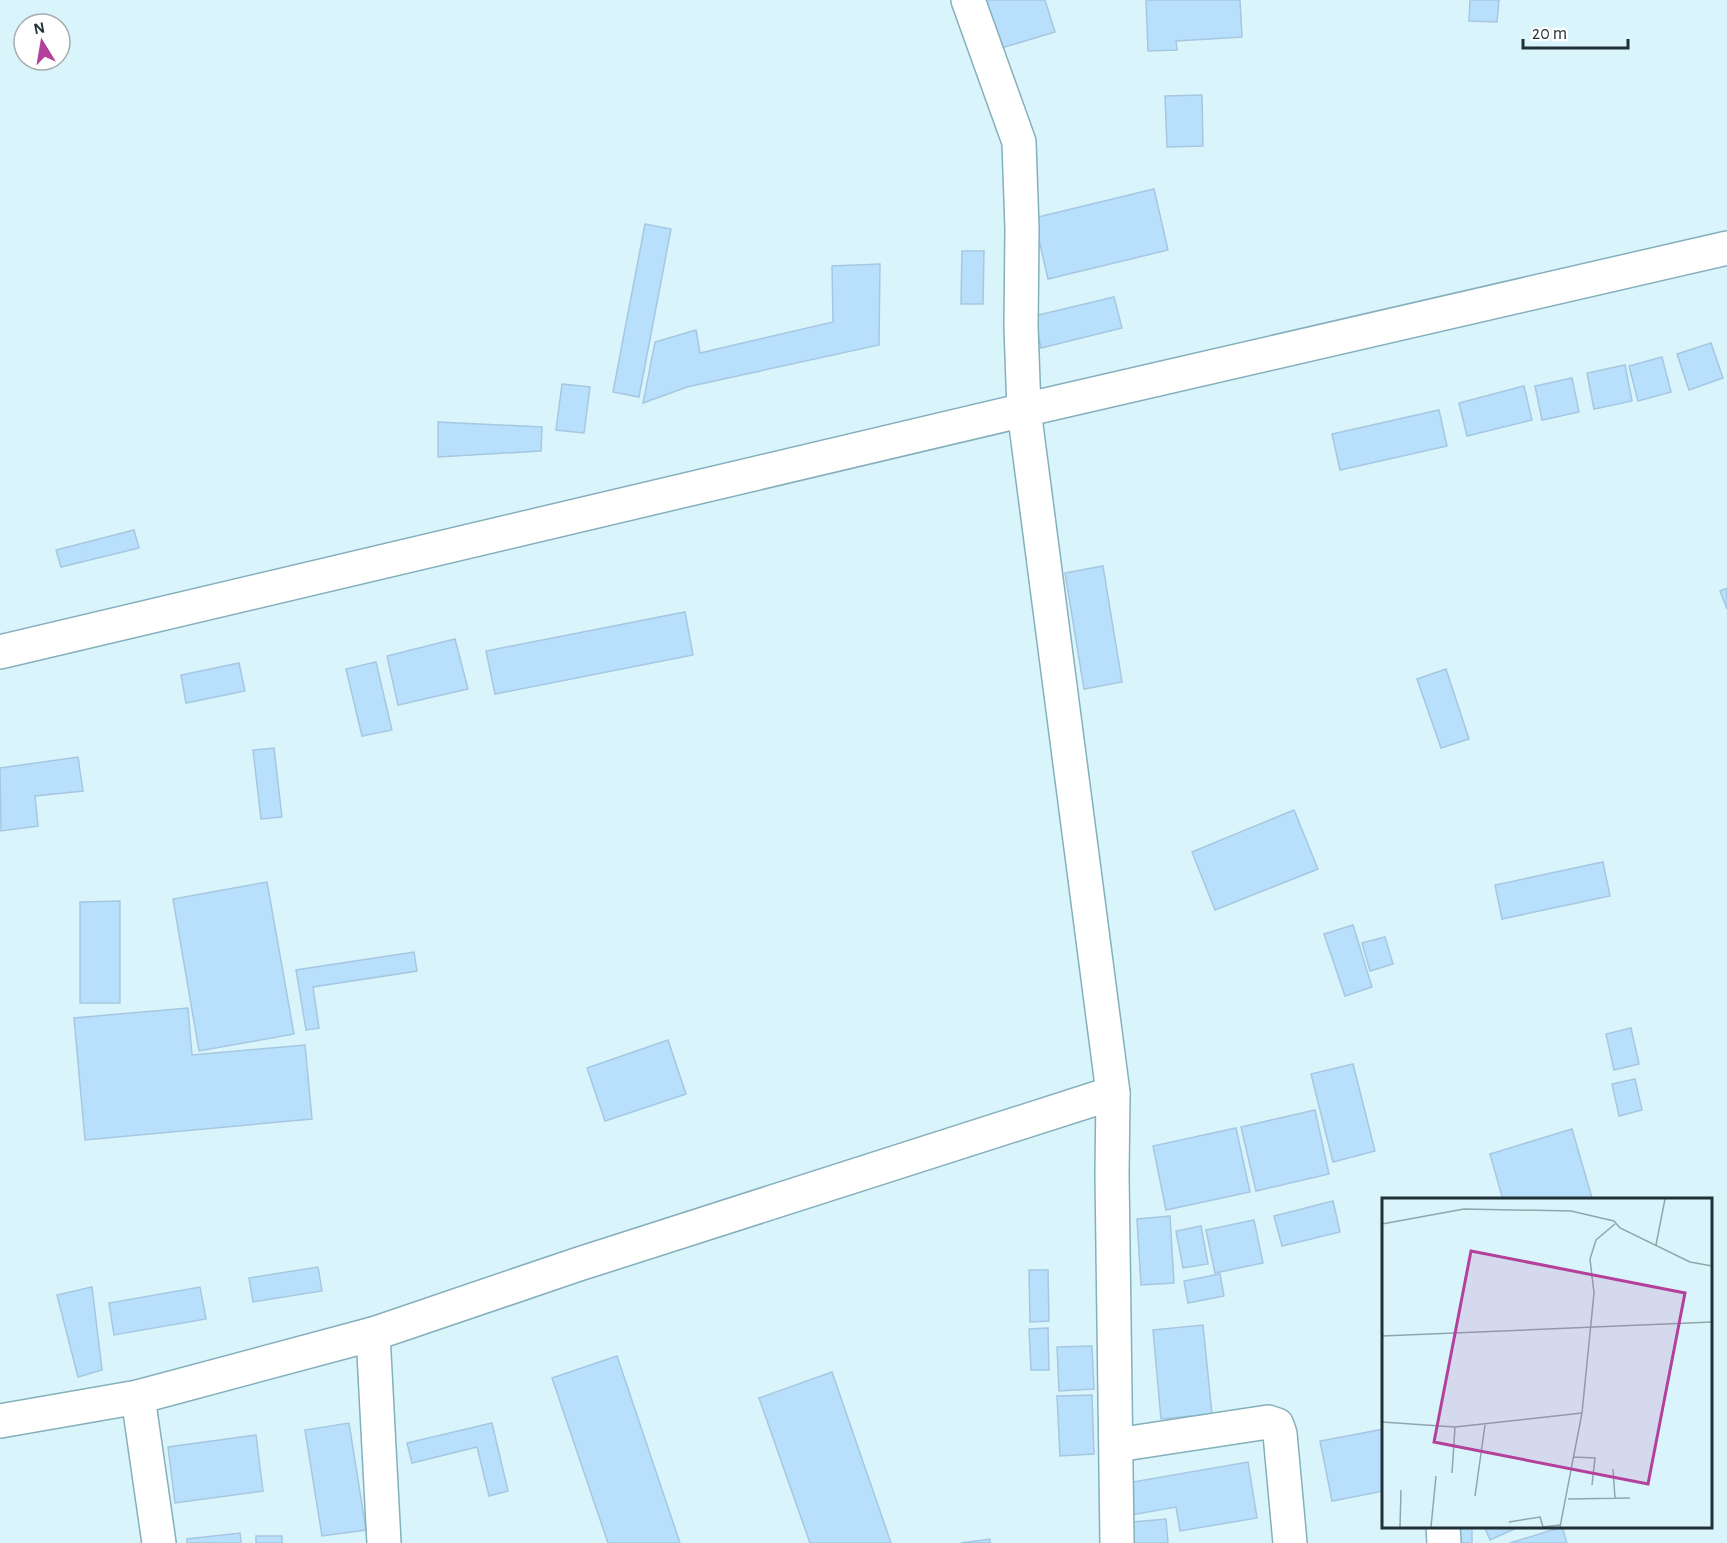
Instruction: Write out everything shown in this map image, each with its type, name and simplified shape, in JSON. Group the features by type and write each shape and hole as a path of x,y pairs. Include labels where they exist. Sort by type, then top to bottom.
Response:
{"street":[{"path":"968,0 1019,142 1024,410 1113,1093 1117,1543"},
{"path":"0,652 1024,410 1727,248"},
{"path":"0,1421 138,1397 373,1334 579,1264 1113,1093"},
{"path":"373,1334 384,1543"},
{"path":"138,1397 159,1543"},
{"path":"1117,1445 1268,1422 1277,1425 1281,1434 1290,1543"},
{"path":"1443,1528 1444,1543"}],"building":[{"path":"984,0 1045,0 1055,32 998,49"},
{"path":"1146,0 1240,0 1242,37 1176,41 1177,50 1148,51"},
{"path":"1470,0 1499,0 1497,22 1469,21"},
{"path":"1202,95 1203,146 1167,147 1165,96"},
{"path":"1154,189 1168,250 1048,279 1034,218"},
{"path":"645,224 671,229 639,397 613,392"},
{"path":"962,251 984,251 983,304 961,304"},
{"path":"880,264 879,345 687,387 643,403 655,342 696,330 700,353 833,322 832,266"},
{"path":"1114,297 1122,328 1041,348 1034,316"},
{"path":"1711,343 1723,378 1689,390 1677,354"},
{"path":"1662,357 1671,392 1638,401 1629,366"},
{"path":"1625,365 1632,401 1594,409 1587,373"},
{"path":"1572,378 1579,412 1542,420 1535,386"},
{"path":"562,384 590,387 584,433 556,430"},
{"path":"1524,386 1532,420 1467,436 1459,403"},
{"path":"1439,410 1447,446 1340,470 1332,434"},
{"path":"438,422 542,427 541,451 438,457"},
{"path":"134,530 139,548 61,567 56,550"},
{"path":"1103,566 1122,682 1084,689 1065,573"},
{"path":"1727,588 1727,609 1720,591"},
{"path":"685,612 693,655 495,694 486,651"},
{"path":"455,639 468,689 398,705 387,656"},
{"path":"376,662 392,730 362,736 346,669"},
{"path":"239,663 245,691 186,703 181,675"},
{"path":"1446,669 1469,739 1441,748 1417,679"},
{"path":"274,748 282,817 261,819 253,750"},
{"path":"78,757 83,791 35,796 38,826 1,831 0,768"},
{"path":"1294,810 1318,869 1215,910 1192,852"},
{"path":"1603,862 1610,896 1502,919 1495,885"},
{"path":"267,882 294,1034 199,1051 173,899"},
{"path":"120,901 120,1003 80,1003 80,902"},
{"path":"1353,925 1372,987 1345,996 1324,934"},
{"path":"1385,937 1393,964 1370,971 1362,943"},
{"path":"414,952 417,971 313,987 319,1028 306,1030 296,970"},
{"path":"188,1008 192,1055 305,1045 312,1119 85,1140 74,1018"},
{"path":"1631,1028 1639,1064 1614,1070 1606,1034"},
{"path":"668,1040 686,1094 605,1121 587,1068"},
{"path":"1353,1064 1375,1151 1333,1162 1311,1074"},
{"path":"1635,1079 1642,1110 1619,1116 1612,1084"},
{"path":"1315,1110 1329,1174 1256,1191 1241,1127"},
{"path":"1236,1128 1250,1192 1166,1210 1153,1146"},
{"path":"1572,1129 1592,1198 1502,1198 1490,1154"},
{"path":"1333,1201 1340,1232 1282,1246 1274,1216"},
{"path":"1170,1216 1174,1283 1141,1285 1137,1219"},
{"path":"1254,1220 1263,1263 1215,1273 1206,1230"},
{"path":"1201,1226 1208,1264 1183,1268 1176,1231"},
{"path":"318,1267 322,1291 253,1302 249,1278"},
{"path":"1029,1270 1048,1270 1049,1321 1030,1322"},
{"path":"1220,1274 1224,1296 1188,1303 1184,1281"},
{"path":"92,1287 102,1370 78,1377 57,1295"},
{"path":"200,1287 206,1319 114,1335 109,1303"},
{"path":"1203,1325 1212,1414 1161,1419 1153,1330"},
{"path":"1048,1328 1049,1370 1031,1370 1029,1329"},
{"path":"1092,1346 1094,1389 1059,1391 1057,1347"},
{"path":"617,1356 680,1543 608,1543 552,1378"},
{"path":"832,1372 891,1543 810,1543 759,1398"},
{"path":"1092,1395 1094,1454 1060,1456 1057,1396"},
{"path":"349,1423 366,1530 322,1536 305,1430"},
{"path":"492,1423 508,1491 489,1496 477,1447 412,1463 407,1443"},
{"path":"1382,1429 1382,1491 1332,1501 1320,1441"},
{"path":"256,1435 263,1491 175,1503 168,1447"},
{"path":"1248,1462 1257,1518 1180,1531 1176,1507 1126,1516 1121,1484"},
{"path":"1166,1519 1168,1543 1123,1543 1121,1523"},
{"path":"1455,1528 1472,1528 1472,1543 1456,1543"},
{"path":"1485,1528 1517,1528 1490,1540"},
{"path":"1562,1528 1567,1543 1510,1543"},
{"path":"240,1533 241,1543 187,1543 187,1539"},
{"path":"256,1536 282,1536 282,1543 256,1543"},
{"path":"990,1539 990,1543 961,1543"}]}
